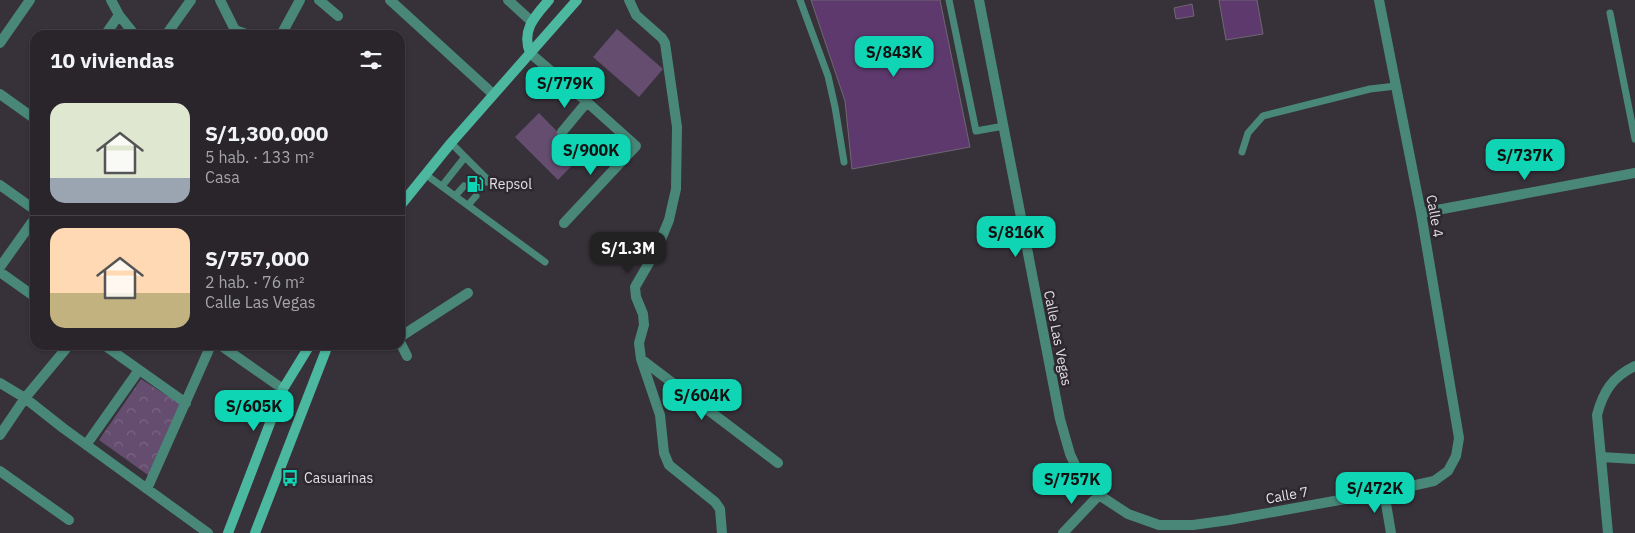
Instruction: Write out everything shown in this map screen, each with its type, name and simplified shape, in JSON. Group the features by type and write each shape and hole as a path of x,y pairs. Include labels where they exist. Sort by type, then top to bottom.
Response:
{"main road":[{"path":"530,53 527,45 527,36 531,21 549,0"},
{"path":"405,200 493,94 577,0"},
{"path":"228,533 284,389 307,350"},
{"path":"254,533 326,350"}],"street":[{"path":"0,43 30,0"},
{"path":"111,0 119,15 131,30"},
{"path":"170,30 191,0"},
{"path":"220,0 234,30"},
{"path":"284,30 300,0"},
{"path":"319,0 338,16"},
{"path":"390,0 493,94"},
{"path":"508,0 531,21"},
{"path":"629,0 636,15 662,38 665,43 677,127 676,189 669,220 657,249 635,287 636,297 643,314 644,325 639,343 641,359 660,415 664,453 669,465 715,502 720,509 722,533"},
{"name":"Calle Las Vegas","path":"979,0 1064,438 1077,469 1086,482 1099,495"},
{"name":"Calle 4","path":"1379,0 1420,214 1459,438"},
{"path":"108,30 119,15"},
{"path":"530,53 636,146 564,223"},
{"path":"0,94 30,115"},
{"path":"562,132 587,102"},
{"path":"1420,214 1635,173"},
{"path":"0,185 30,206"},
{"path":"0,267 30,225"},
{"path":"0,272 30,293"},
{"path":"405,334 468,293"},
{"path":"0,435 25,398 65,350"},
{"path":"111,350 186,402"},
{"path":"147,489 209,350"},
{"path":"227,350 284,389"},
{"path":"405,350 408,356"},
{"path":"641,359 778,463"},
{"path":"1608,533 1597,415 1602,398 1612,383 1624,372 1635,366"},
{"path":"86,445 139,370"},
{"path":"0,383 25,398 86,445 208,533"},
{"name":"Calle 7","path":"1099,495 1128,514 1159,525 1193,525 1384,492 1434,481 1448,471 1456,456 1459,438"},
{"path":"1601,457 1635,459"},
{"path":"0,471 70,520"},
{"path":"1384,492 1391,533"},
{"path":"1063,533 1099,495"}],"lane":[{"path":"800,0 828,76 844,162"},
{"path":"949,0 976,131 1004,126"},
{"path":"1610,13 1635,139"},
{"path":"1242,152 1248,133 1262,116 1370,90 1396,86"},
{"path":"451,143 488,180 487,182"},
{"path":"442,186 465,157"},
{"path":"425,174 546,262"},
{"path":"455,196 464,186"},
{"path":"468,205 476,196"}],"green space":[{"path":"617,29 663,69 639,97 593,57"},
{"path":"539,113 581,156 558,180 515,137"},
{"path":"141,379 180,404 148,475 99,440"}],"building":[{"path":"811,0 940,0 970,147 852,169 845,101"},
{"path":"1219,0 1257,0 1263,34 1226,40"},
{"path":"1192,4 1194,16 1176,19 1174,8"}],"place":[{"name":"Repsol","path":"475,184"},
{"name":"Casuarinas","path":"290,478"}]}
